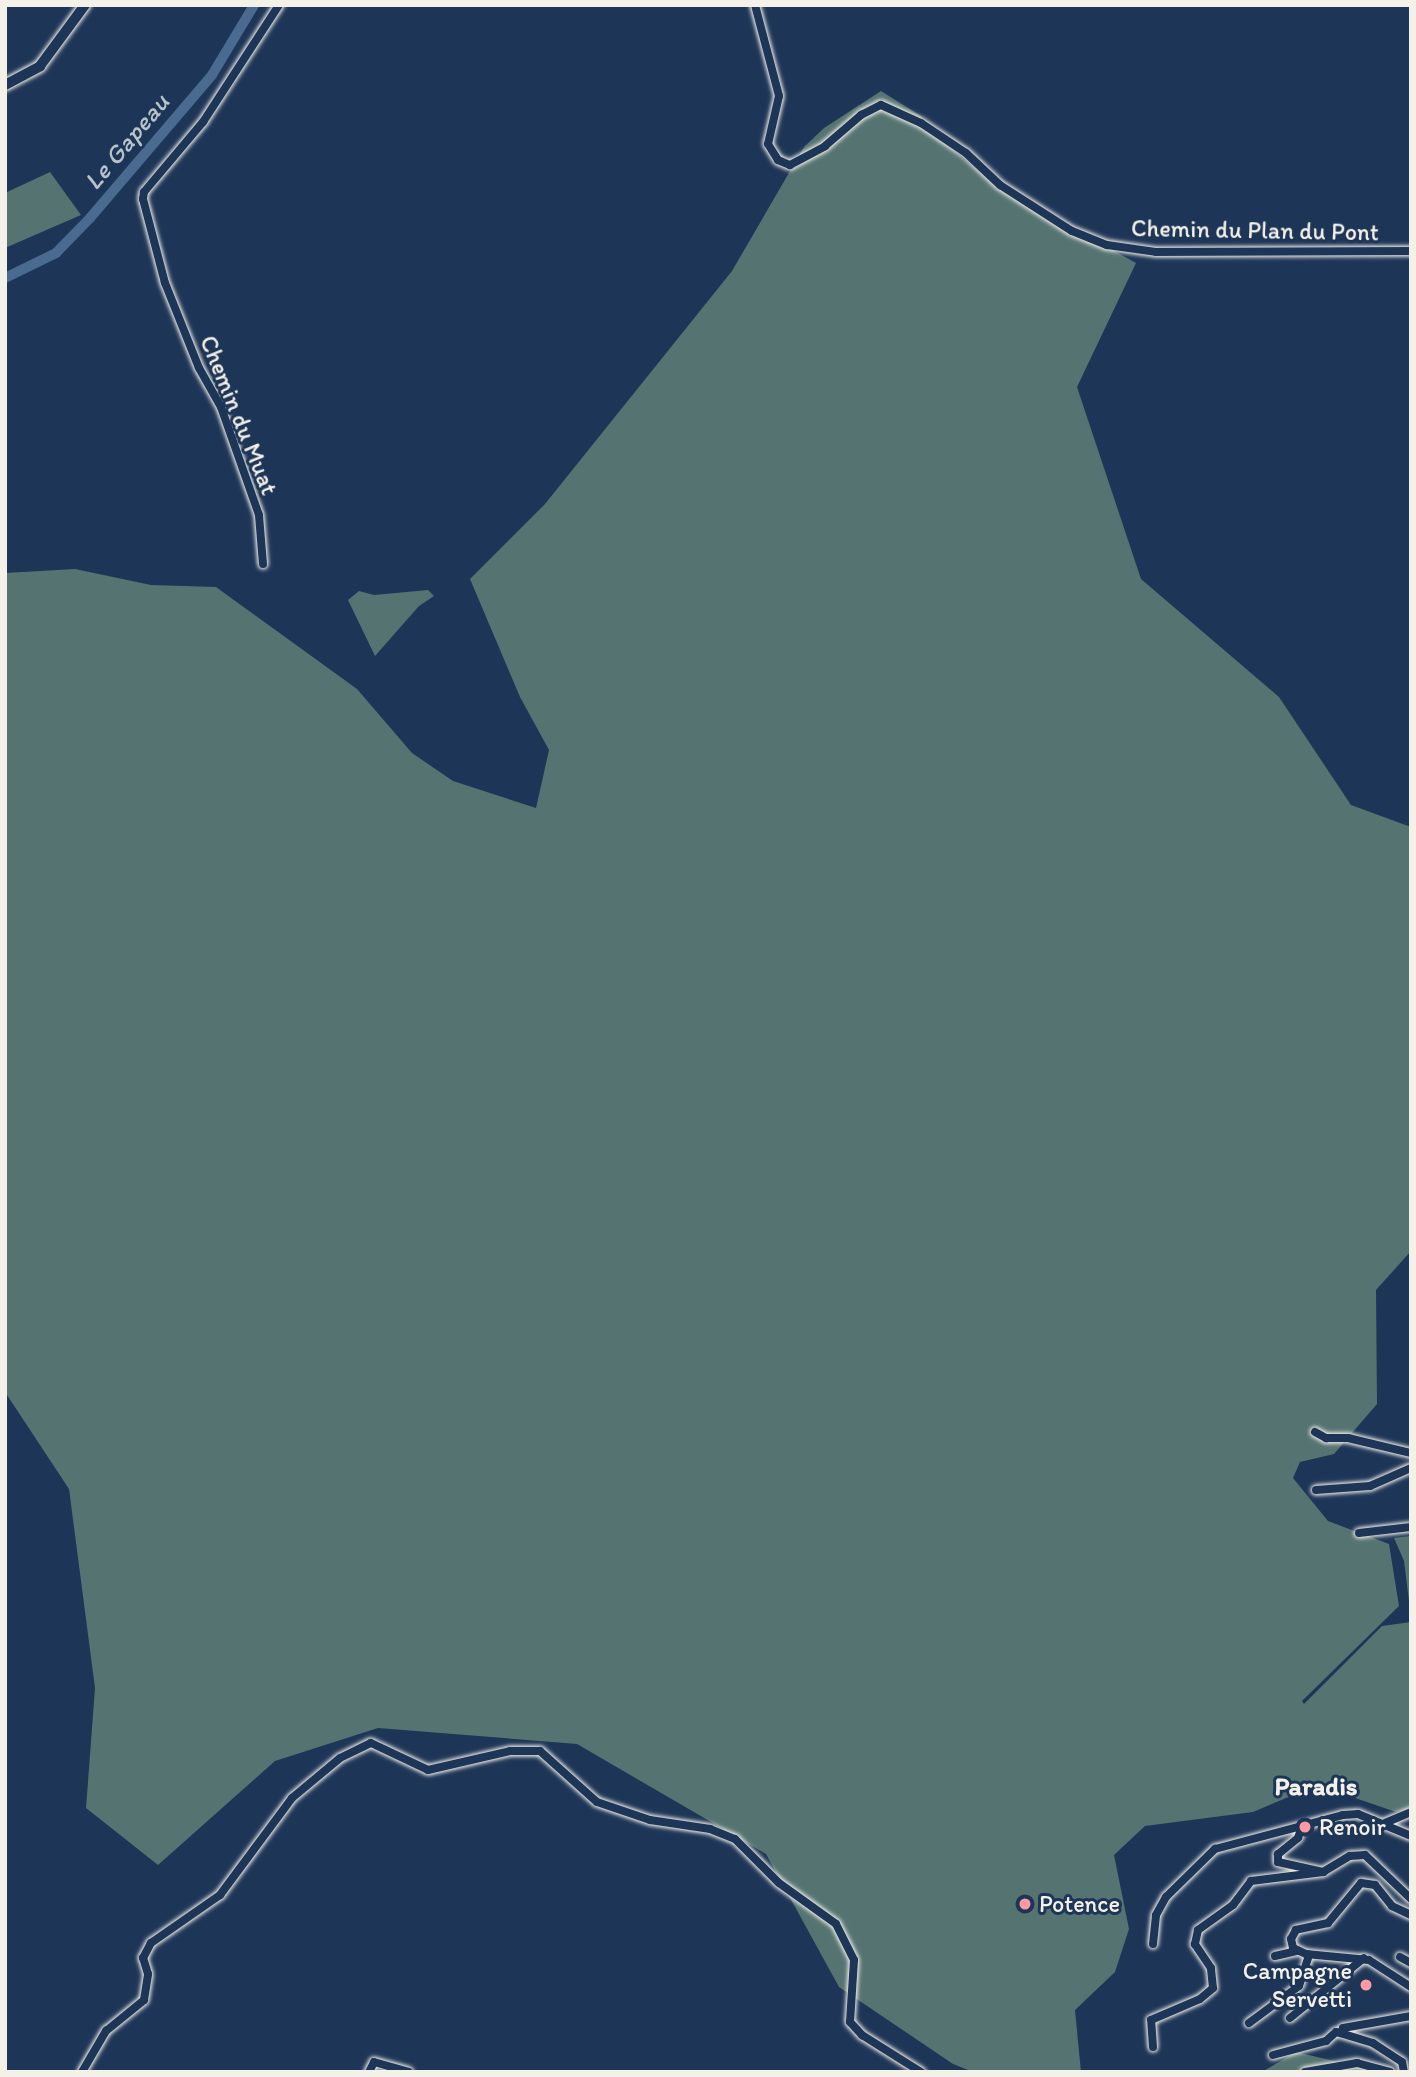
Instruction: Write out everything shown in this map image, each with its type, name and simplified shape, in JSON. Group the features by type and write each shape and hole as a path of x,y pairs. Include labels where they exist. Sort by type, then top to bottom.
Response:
{"main road":[{"path":"5,85 40,66 85,5"}],"street":[{"name":"Chemin du Muat","path":"263,564 259,515 221,407 199,368 165,283 144,191 203,122 279,5"},
{"name":"Chemin du Plan du Pont","path":"755,5 779,96 768,144 778,160 790,165 825,146 861,115 881,105 921,123 967,153 1000,185 1072,231 1107,245 1195,253 1411,251"},
{"path":"1315,1432 1326,1438 1348,1438 1411,1452"},
{"path":"1316,1490 1370,1486 1411,1468"},
{"path":"1359,1533 1411,1527"},
{"path":"82,2072 106,2031 144,2000 148,1974 143,1958 151,1943 220,1895 276,1815 299,1791 340,1759 371,1744 428,1770 510,1751 540,1751 597,1802 650,1821 694,1825 735,1839 779,1883 836,1924 854,1960 850,2022 862,2035 921,2072"},
{"path":"1385,1823 1411,1812"},
{"path":"1153,1944 1156,1915 1166,1897 1203,1858 1237,1841 1301,1829 1343,1815 1385,1823 1411,1836"},
{"path":"1301,1829 1303,1832 1276,1860 1324,1872"},
{"path":"1153,2047 1151,2020 1212,1991 1213,1974 1197,1948 1196,1935 1233,1905 1251,1881 1324,1872 1350,1856 1366,1855 1411,1899"},
{"path":"1409,1984 1364,1958 1309,1955 1297,1951 1291,1944 1294,1931 1328,1923 1361,1883 1375,1885 1392,1906 1411,1915"},
{"path":"1275,1956 1297,1951"},
{"path":"1250,2023 1299,1986 1309,1955"},
{"path":"1400,1956 1411,1963"},
{"path":"1290,2018 1364,1958"},
{"path":"1341,2033 1343,2028 1411,2016"},
{"path":"1273,2055 1326,2041 1336,2032 1373,2043 1402,2062 1404,2072"},
{"path":"369,2072 374,2062 409,2072"},
{"path":"1305,2072 1357,2063 1390,2072"}],"green space":[{"path":"881,91 921,116 931,132 995,185 1136,263 1077,387 1141,579 1279,697 1351,805 1411,827 1411,1251 1376,1290 1377,1404 1334,1454 1300,1462 1293,1478 1328,1521 1389,1544 1399,1606 1302,1701 1304,1704 1382,1626 1411,1622 1411,1809 1396,1812 1317,1785 1253,1812 1145,1826 1114,1855 1129,1929 1115,1972 1075,2010 1081,2072 973,2072 953,2064 839,1987 766,1854 577,1744 378,1728 275,1761 158,1865 86,1808 95,1688 69,1489 5,1392 5,573 75,569 151,585 216,587 357,689 412,753 453,781 536,808 549,750 520,697 470,579 545,504 732,271 804,147 824,128"},
{"path":"50,172 81,215 5,248 5,193"},
{"path":"428,590 434,596 419,606 375,656 348,600 359,591 374,595"},
{"path":"1411,1536 1411,1617 1404,1561 1394,1538"},
{"path":"1296,2052 1368,2069 1370,2072 1262,2072"}],"waterway":[{"name":"Le Gapeau","path":"5,278 56,253 90,218 212,75 254,5"}],"place":[{"name":"Renoir","path":"1305,1827"},
{"name":"Potence","path":"1025,1904"},
{"name":"Campagne Servetti","path":"1366,1985"}],"district":[{"name":"Paradis","path":"1316,1787"}]}
